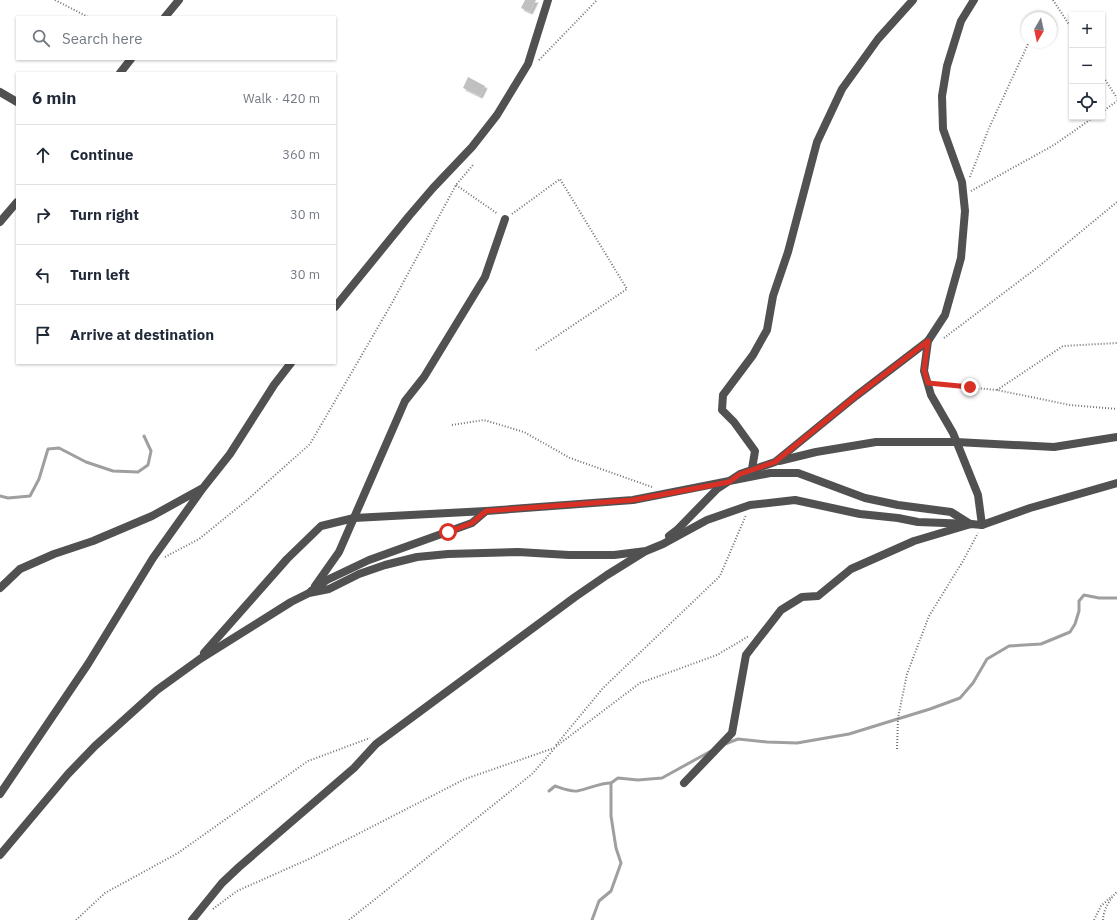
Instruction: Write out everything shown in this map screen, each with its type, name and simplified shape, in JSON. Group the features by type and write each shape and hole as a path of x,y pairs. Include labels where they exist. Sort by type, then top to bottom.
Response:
{"street":[{"path":"166,16 179,0"},
{"path":"336,306 409,216 472,147 497,115 528,64 548,0"},
{"path":"752,469 755,451 734,422 722,410 723,395 753,355 767,330 773,296 788,252 817,142 842,89 878,39 913,0"},
{"path":"775,462 856,396 928,341 945,315 962,258 965,211 962,182 943,129 942,96 947,66 962,22 974,0"},
{"path":"121,72 130,60"},
{"path":"0,92 15,99"},
{"path":"0,222 16,203"},
{"path":"309,593 339,552 405,401 424,377 485,277 505,219"},
{"path":"928,341 924,370 932,395 956,442 978,495 982,525"},
{"path":"0,794 88,664 148,566 173,529 230,454 274,385 290,364"},
{"path":"192,920 222,883 354,768 376,744 568,602 677,530 717,489 740,474 775,462 816,452 876,442 956,442 1054,447 1117,437"},
{"path":"200,659 287,559 321,526 354,518 486,511 633,500 770,473 798,473 865,498 898,505 951,512 971,524"},
{"path":"309,593 329,589 359,574 385,565 417,557 448,554 518,552 569,555 614,555 646,551 663,544 707,520 750,505 795,500 860,514 898,518 918,522 982,525 1030,508 1117,483"},
{"path":"0,588 20,569 54,554 93,541 152,516 204,488"},
{"path":"0,855 68,774 96,746 158,690 200,659 268,615 309,593 327,580 369,560 472,523 486,511"},
{"path":"684,783 732,733 746,655 781,610 802,597 818,596 851,569 883,554 914,541 971,524"}],"path":[{"path":"54,0 69,6 86,16"},
{"path":"534,65 597,0"},
{"path":"1053,0 1069,24"},
{"path":"963,195 989,128 1026,48"},
{"path":"1105,80 1117,98"},
{"path":"1105,110 1117,101"},
{"path":"963,195 1054,145 1090,120"},
{"path":"148,566 199,538 246,501 310,444 388,310 456,185 472,165"},
{"path":"456,185 505,219 560,179 627,289 536,350"},
{"path":"944,338 1038,267 1117,202"},
{"path":"997,390 1063,346 1117,343"},
{"path":"928,383 997,390 1070,405 1117,409"},
{"path":"452,425 484,420 524,432 570,458 655,488"},
{"path":"348,920 532,774 604,688 720,576 750,505"},
{"path":"897,749 898,718 907,674 929,616 963,561 982,525"},
{"path":"209,912 237,891 309,859 465,779 554,748 640,683 717,655 751,634"},
{"path":"76,920 105,892 178,854 308,761 375,736"},
{"path":"1094,920 1101,906 1117,892"},
{"path":"1103,920 1103,915 1113,896"}],"building":[{"path":"525,0 536,0 530,12 521,8"},
{"path":"468,77 485,86 480,96 463,88"}],"waterway":[{"path":"0,496 8,498 30,496 39,479 48,449 59,448 86,462 113,471 138,472 148,465 151,451 144,436"},
{"path":"725,744 738,739 797,743 849,734 930,709 960,698 973,683 987,659 1009,646 1041,644 1070,632 1075,624 1079,611 1079,601 1084,595 1099,598 1117,598"},
{"path":"592,920 599,901 611,891 621,863 616,848 611,816 611,783 618,778 638,780 662,778 711,751"},
{"path":"549,791 555,786 574,791 611,783"}],"route":[{"path":"448,532 472,523 486,511 633,500 729,482 740,474 775,462 817,429 834,413 928,341 924,370 928,383 970,387"}]}
